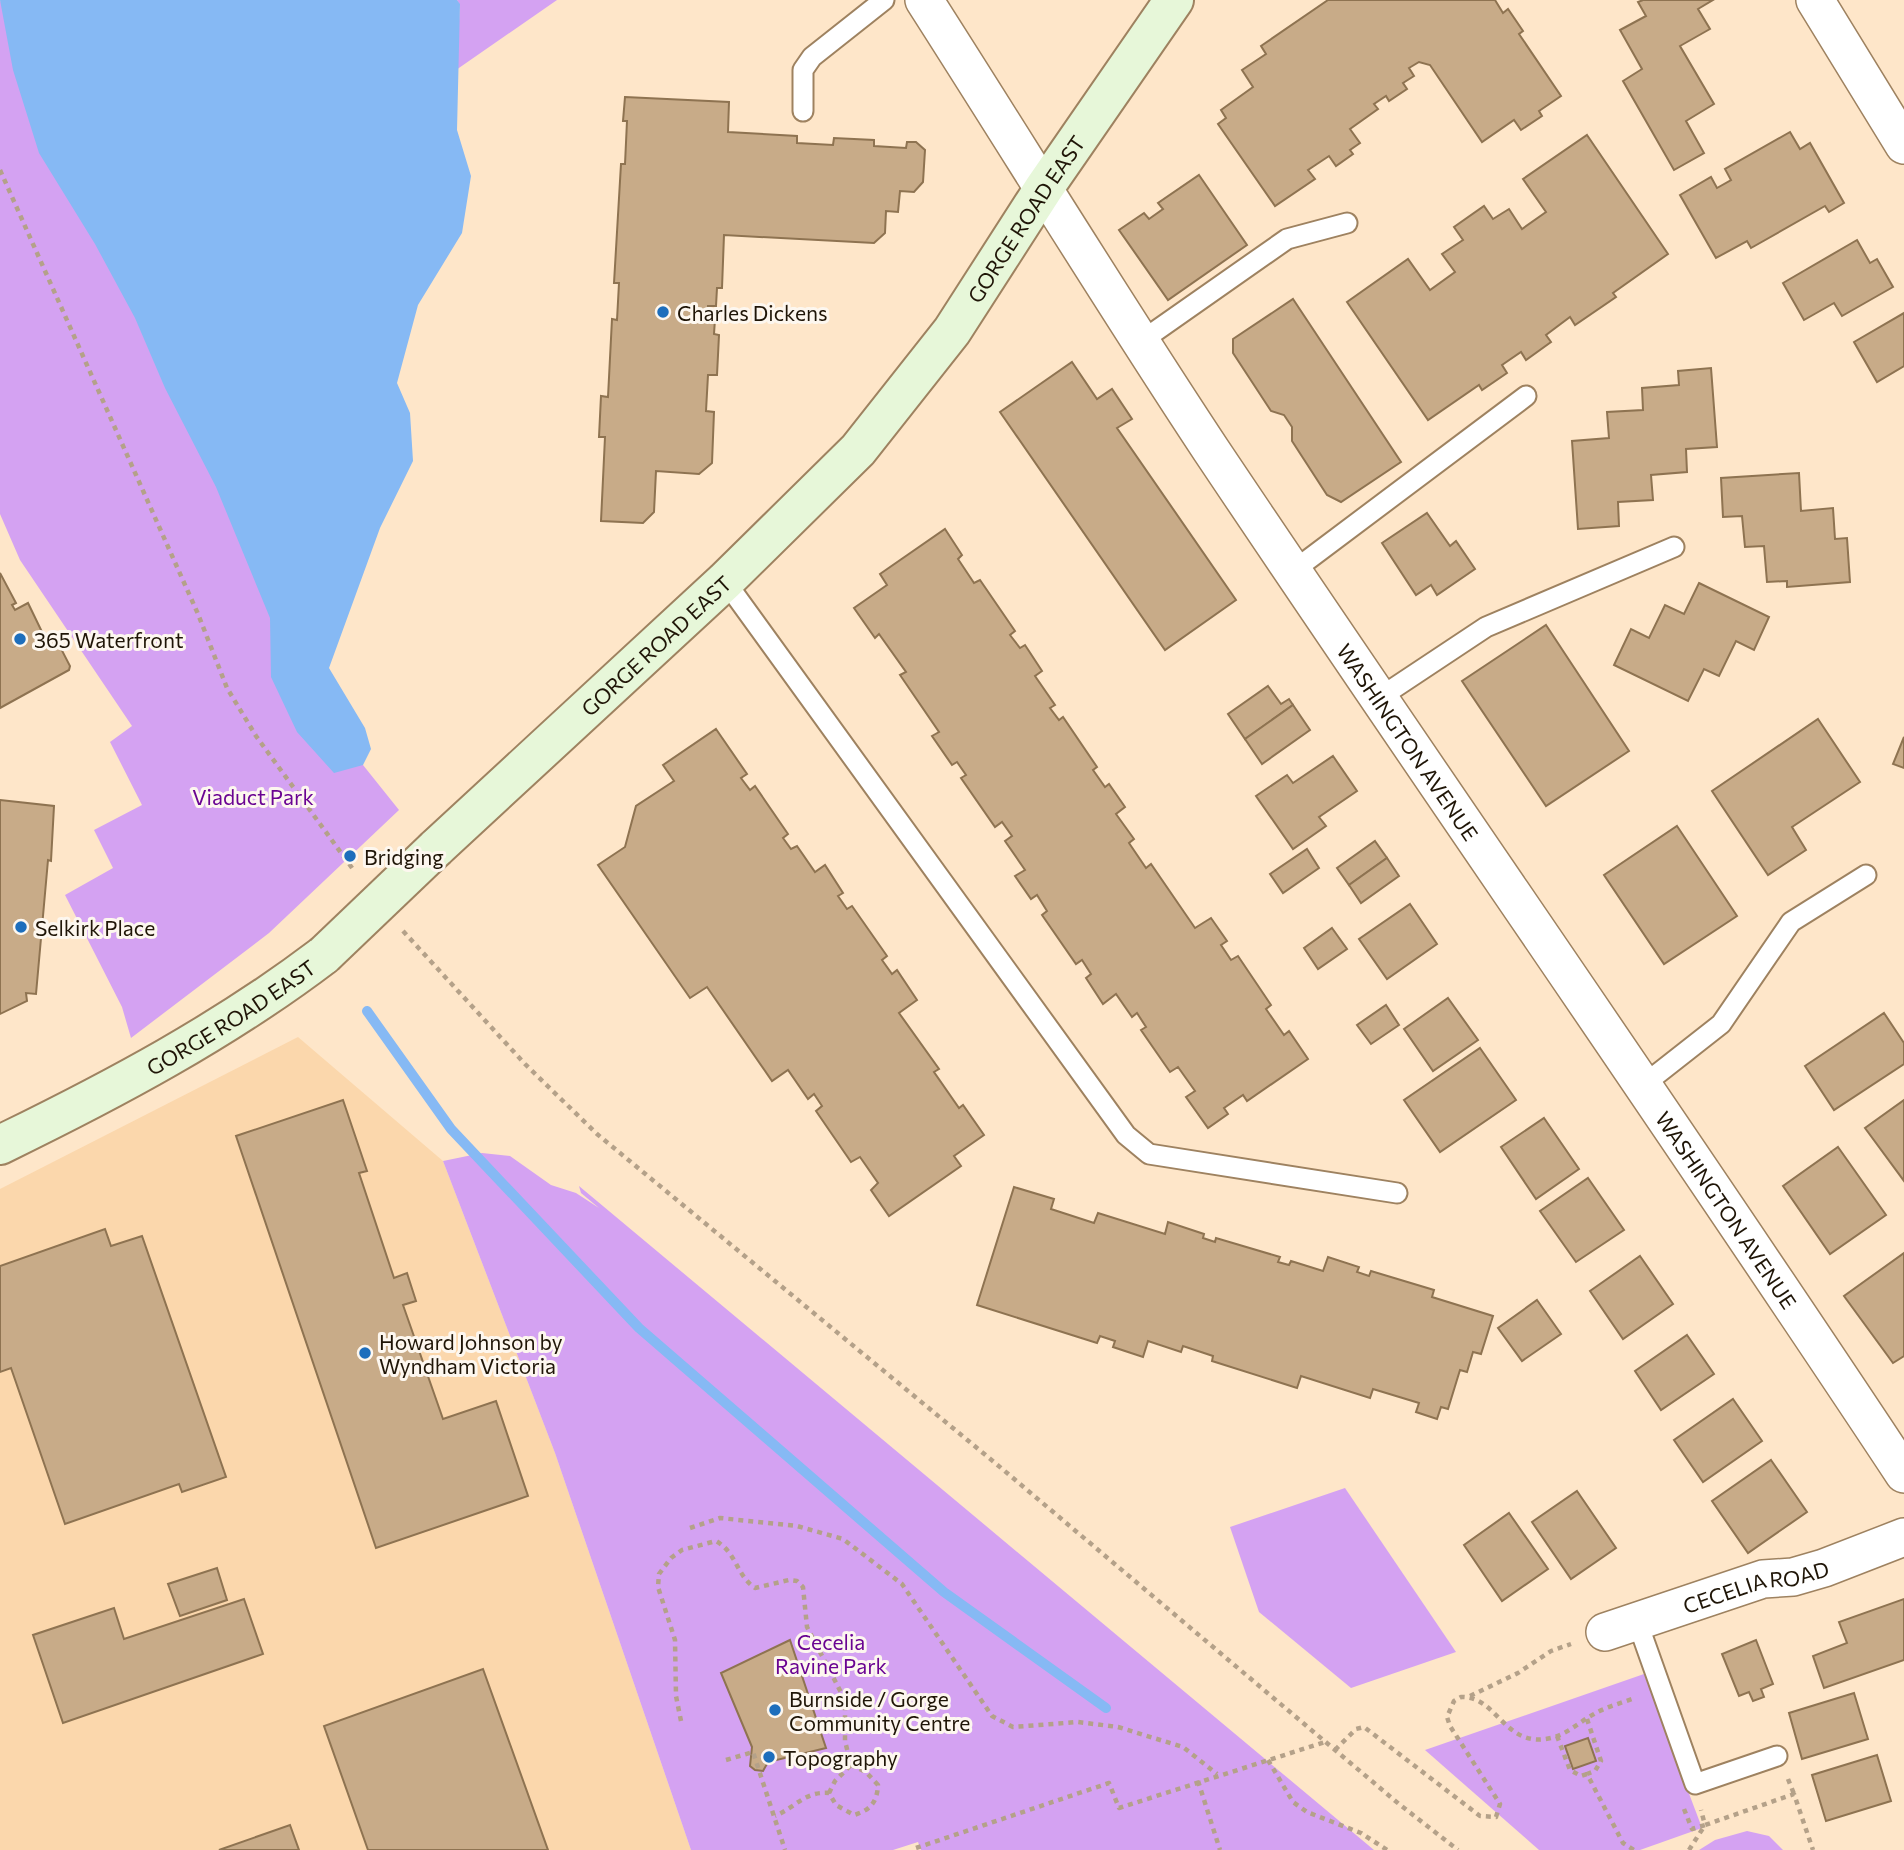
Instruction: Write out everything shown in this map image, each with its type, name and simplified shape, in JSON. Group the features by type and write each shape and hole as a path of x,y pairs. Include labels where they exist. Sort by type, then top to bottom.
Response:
{"main road":[{"name":"GORGE ROAD EAST","path":"0,1145 180,1050 270,996 324,955 724,581 858,450 906,392 952,331 1044,188 1174,0"}],"street":[{"name":"WASHINGTON AVENUE","path":"924,0 1140,342 1778,1283 1904,1474"},
{"path":"1815,0 1904,145"},
{"name":"CECELIA ROAD","path":"1621,1627 1763,1579 1793,1577 1824,1569 1904,1537"}],"lane":[{"path":"803,111 803,70 812,57 884,0"},
{"path":"1140,342 1287,239 1347,223"},
{"path":"1293,571 1526,396"},
{"path":"1379,698 1486,627 1674,547"},
{"path":"724,581 1126,1135 1149,1154 1397,1194"},
{"path":"1642,1086 1721,1024 1791,922 1866,876"},
{"path":"1621,1627 1695,1784 1777,1756"}],"path":[{"path":"0,170 198,614 227,688 293,790 359,877"},
{"path":"402,930 525,1064 597,1134 1458,1850"},
{"path":"690,1528 720,1518 797,1526 843,1539 902,1584 992,1716 1013,1727 1077,1722 1118,1727 1183,1747 1217,1774"},
{"path":"681,1721 676,1696 675,1640 658,1587 659,1574 671,1558 682,1550 716,1541 728,1548 740,1574 755,1588 789,1580 797,1581 803,1587 804,1612 810,1636 845,1700 845,1741 850,1765"},
{"path":"1335,1750 1356,1729 1364,1727 1480,1816 1496,1817 1500,1804 1447,1717 1454,1701 1469,1697 1518,1673 1552,1651 1621,1627"},
{"path":"1469,1697 1478,1700 1514,1733 1540,1739 1558,1736 1587,1719 1637,1697 1634,1688"},
{"path":"1558,1736 1570,1770 1581,1776 1595,1771 1601,1761 1587,1719"},
{"path":"916,1848 1109,1783 1118,1808 1217,1774 1326,1742"},
{"path":"726,1760 753,1752 785,1850"},
{"path":"1268,1760 1293,1802 1307,1812 1361,1833 1387,1850"},
{"path":"829,1793 835,1781 850,1765"},
{"path":"829,1793 836,1805 854,1815 866,1812 875,1803 878,1785 866,1772 850,1765"},
{"path":"1587,1774 1623,1843 1634,1850"},
{"path":"1198,1781 1220,1850"},
{"path":"775,1816 794,1808 802,1797 816,1792 829,1793"},
{"path":"1689,1850 1705,1825 1794,1794 1813,1850"}],"shaded area":[{"path":"298,1037 443,1161 555,1453 691,1850 0,1850 0,1189"}],"green space":[{"name":"Viaduct Park","path":"0,0 363,765 399,810 269,933 131,1038 122,1007 65,895 113,868 94,830 142,805 110,742 132,726 20,560 0,514"},
{"path":"457,0 557,0 456,70 460,5"},
{"name":"Cecelia Ravine Park","path":"482,1153 510,1156 551,1185 576,1193 599,1208 581,1193 579,1186 1374,1850 921,1850 918,1842 893,1850 691,1850 555,1453 443,1161"},
{"path":"1345,1488 1456,1652 1351,1688 1259,1612 1230,1527"},
{"path":"1644,1674 1702,1828 1640,1850 1539,1850 1425,1750"},
{"path":"1747,1831 1769,1836 1783,1850 1699,1850 1715,1840"}],"water":[{"path":"0,0 457,0 460,4 457,130 471,176 462,233 418,305 397,383 410,413 413,461 380,528 329,668 365,728 371,749 363,765 334,773 297,732 271,677 270,618 216,487 165,388 135,318 95,244 39,153 13,70"}],"building":[{"path":"1328,0 1495,0 1503,13 1508,9 1523,31 1519,34 1561,96 1539,111 1542,116 1521,130 1514,120 1482,142 1430,65 1419,62 1409,68 1414,76 1403,83 1407,89 1389,101 1386,96 1374,104 1378,109 1350,129 1360,143 1350,150 1353,154 1336,166 1329,156 1308,170 1315,179 1275,206 1218,124 1226,118 1221,110 1253,87 1242,70 1266,54 1261,46"},
{"path":"1713,0 1698,9 1710,29 1680,46 1714,104 1686,121 1704,153 1674,170 1623,81 1642,69 1620,30 1646,16 1638,2"},
{"name":"Charles Dickens","path":"625,97 729,102 728,132 797,136 797,143 833,145 834,138 874,140 874,146 906,148 907,142 916,142 925,150 923,182 914,192 900,191 898,212 886,211 885,233 874,243 724,235 722,288 717,288 716,306 708,306 708,318 715,319 714,334 719,335 717,375 708,375 706,411 714,412 712,463 699,474 656,471 654,512 643,523 601,521 605,437 599,437 601,396 608,397 612,319 617,320 619,283 614,283 621,164 625,164"},
{"path":"1790,132 1800,149 1810,143 1844,203 1829,212 1825,206 1751,248 1747,241 1716,258 1680,195 1711,177 1717,188 1731,180 1725,169"},
{"path":"1587,135 1668,254 1613,293 1616,297 1575,325 1570,317 1546,335 1551,342 1526,360 1521,352 1502,365 1507,373 1482,390 1479,385 1428,420 1347,302 1408,259 1430,290 1455,272 1442,254 1463,240 1454,227 1484,206 1493,219 1509,209 1522,229 1546,212 1523,179"},
{"path":"1199,175 1247,245 1168,300 1119,230 1144,213 1149,219 1163,209 1158,203"},
{"path":"1857,240 1870,263 1877,259 1893,287 1842,316 1834,303 1804,320 1783,283"},
{"path":"1293,299 1401,462 1341,502 1327,495 1292,441 1292,427 1284,415 1271,411 1233,353 1233,339"},
{"path":"1904,313 1904,366 1877,382 1854,342"},
{"path":"1072,362 1097,399 1112,389 1132,419 1117,428 1236,600 1165,650 1000,412"},
{"path":"1711,368 1717,447 1686,449 1687,472 1651,475 1653,500 1618,502 1619,526 1578,529 1572,441 1609,438 1607,412 1643,410 1642,388 1679,385 1678,371"},
{"path":"1799,473 1801,511 1833,508 1835,539 1847,538 1850,582 1787,587 1787,581 1767,582 1764,546 1745,547 1742,516 1723,517 1721,478"},
{"path":"1427,513 1450,546 1456,541 1475,569 1437,595 1431,585 1416,595 1382,543"},
{"path":"945,529 962,555 958,559 974,583 980,580 1015,631 1010,635 1020,648 1025,645 1042,671 1035,676 1055,705 1050,708 1059,720 1063,717 1097,767 1093,770 1105,787 1109,784 1125,807 1116,814 1134,839 1129,843 1146,868 1151,864 1195,928 1211,918 1227,941 1221,945 1231,960 1238,956 1271,1005 1266,1009 1284,1035 1289,1031 1308,1059 1247,1101 1243,1095 1224,1108 1228,1114 1208,1128 1186,1097 1195,1091 1178,1067 1170,1072 1141,1030 1146,1027 1137,1013 1132,1017 1116,994 1103,1004 1086,978 1091,974 1082,960 1076,964 1042,915 1047,911 1037,895 1031,899 1015,876 1025,870 1005,841 1012,836 1002,822 995,827 961,778 966,775 957,762 952,765 932,736 939,732 900,675 906,672 879,634 875,638 854,608 887,585 880,574"},
{"name":"365 Waterfront","path":"0,573 16,603 12,605 15,610 28,603 43,634 38,636 42,641 54,635 70,666 69,670 0,708"},
{"path":"1699,583 1769,617 1754,650 1736,641 1719,676 1704,669 1688,701 1614,665 1631,629 1649,638 1665,605 1684,614"},
{"path":"1546,625 1629,751 1546,806 1462,681"},
{"path":"1268,686 1281,704 1289,699 1293,705 1245,739 1228,714"},
{"path":"1293,705 1310,730 1262,764 1245,739"},
{"path":"1818,719 1860,782 1792,827 1806,850 1768,875 1712,791"},
{"path":"716,729 747,774 741,778 750,790 755,786 788,834 783,838 791,849 797,846 815,872 825,865 843,893 838,896 847,909 852,906 887,956 882,960 892,974 897,970 917,1000 899,1013 939,1069 934,1072 959,1108 963,1105 984,1135 954,1156 961,1166 889,1216 871,1190 878,1183 860,1157 851,1162 816,1111 822,1106 814,1094 808,1099 788,1070 772,1081 707,987 690,998 598,865 625,847 636,806 674,781 663,765"},
{"path":"1904,737 1904,768 1893,764"},
{"path":"1333,756 1357,791 1319,817 1326,826 1293,849 1256,796 1287,775 1293,783"},
{"name":"Selkirk Place","path":"0,800 54,806 51,861 48,860 36,994 26,993 27,1001 0,1014"},
{"path":"1677,826 1737,916 1664,964 1604,875"},
{"path":"1375,841 1387,858 1349,885 1337,868"},
{"path":"1307,849 1319,868 1283,893 1270,874"},
{"path":"1387,858 1399,876 1361,903 1349,885"},
{"path":"1410,904 1437,944 1387,979 1359,939"},
{"path":"1332,928 1347,949 1318,969 1304,948"},
{"path":"1448,998 1478,1040 1433,1071 1404,1029"},
{"path":"1386,1005 1399,1025 1371,1044 1357,1025"},
{"path":"1884,1013 1904,1043 1904,1064 1834,1110 1805,1066"},
{"path":"1480,1048 1516,1100 1440,1152 1404,1100"},
{"name":"Howard Johnson by Wyndham Victoria","path":"343,1100 367,1171 359,1173 394,1278 407,1273 416,1301 403,1305 443,1419 496,1401 528,1496 376,1548 236,1136"},
{"path":"1904,1100 1904,1181 1865,1128"},
{"path":"1544,1118 1579,1169 1536,1199 1501,1147"},
{"path":"1838,1147 1886,1215 1830,1254 1783,1186"},
{"path":"1588,1178 1624,1230 1576,1262 1540,1211"},
{"path":"1014,1187 1054,1199 1051,1209 1094,1223 1098,1213 1165,1234 1168,1222 1204,1234 1203,1238 1215,1242 1216,1238 1280,1257 1278,1262 1289,1265 1291,1261 1323,1271 1328,1257 1359,1267 1357,1272 1369,1276 1371,1271 1434,1290 1432,1297 1493,1316 1481,1354 1473,1352 1467,1372 1460,1370 1448,1409 1441,1407 1437,1419 1416,1412 1419,1403 1373,1389 1370,1398 1301,1376 1297,1388 1212,1361 1213,1356 1183,1346 1181,1352 1148,1341 1143,1357 1113,1347 1115,1341 1100,1336 1097,1343 977,1305"},
{"path":"105,1229 111,1246 142,1236 226,1477 182,1492 179,1484 65,1524 11,1368 0,1372 0,1266"},
{"path":"1904,1253 1904,1356 1893,1363 1844,1296"},
{"path":"1640,1256 1673,1304 1623,1339 1590,1291"},
{"path":"1537,1300 1561,1334 1522,1361 1498,1328"},
{"path":"1687,1335 1714,1374 1661,1410 1635,1371"},
{"path":"1733,1399 1762,1441 1703,1482 1674,1440"},
{"path":"1771,1460 1807,1512 1748,1553 1712,1501"},
{"path":"1577,1491 1616,1548 1571,1579 1532,1522"},
{"path":"1509,1513 1548,1569 1502,1601 1464,1545"},
{"path":"217,1568 227,1600 180,1616 168,1584"},
{"path":"244,1599 263,1654 63,1723 33,1635 114,1608 124,1639"},
{"path":"1904,1599 1904,1660 1824,1688 1813,1656 1847,1643 1839,1622"},
{"name":"Burnside / Gorge Community Centre","path":"790,1640 826,1748 768,1762 763,1771 755,1770 750,1766 752,1747 721,1673"},
{"path":"1756,1640 1773,1684 1761,1689 1764,1697 1753,1701 1749,1692 1739,1696 1722,1654"},
{"path":"483,1669 548,1850 368,1850 324,1726"},
{"path":"1854,1693 1868,1739 1802,1759 1789,1713"},
{"path":"1588,1738 1596,1761 1573,1769 1565,1746"},
{"path":"1877,1755 1891,1801 1826,1821 1812,1775"},
{"path":"290,1825 299,1850 219,1850"}],"waterway":[{"path":"367,1011 451,1129 639,1328 944,1592 1106,1708"}],"place":[{"name":"Charles Dickens","path":"663,312"},
{"name":"365 Waterfront","path":"20,639"},
{"name":"Bridging","path":"350,856"},
{"name":"Selkirk Place","path":"21,927"},
{"name":"Howard Johnson by Wyndham Victoria","path":"365,1353"},
{"name":"Burnside / Gorge Community Centre","path":"775,1710"},
{"name":"Topography","path":"769,1757"}]}
